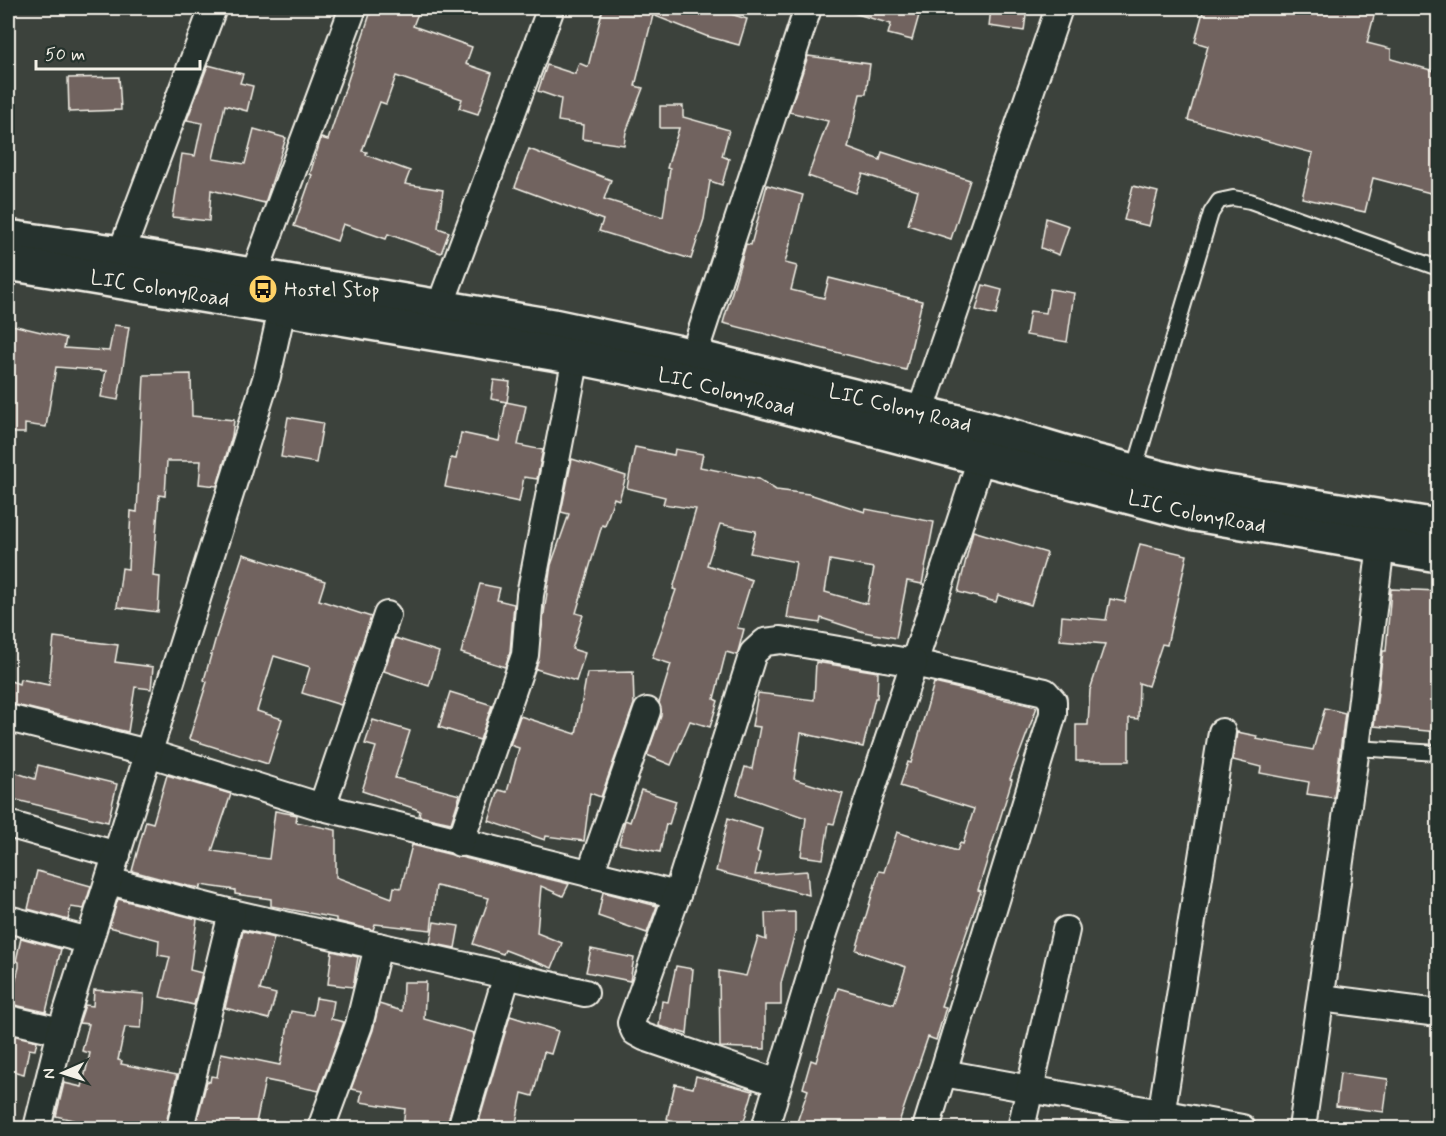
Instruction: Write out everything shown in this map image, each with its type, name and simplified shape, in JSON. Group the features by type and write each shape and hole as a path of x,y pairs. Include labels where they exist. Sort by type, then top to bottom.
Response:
{"main road":[{"name":"LIC ColonyRoad","path":"8,237 254,275 286,295"},
{"name":"LIC ColonyRoad","path":"8,263 286,295 576,357 679,362 1199,501 1383,531 1438,555"},
{"name":"LIC Colony Road","path":"286,295 440,306 679,362 920,413 986,443 1094,461 1134,471 1199,501"},
{"path":"1383,531 1438,526"}],"street":[{"path":"121,253 213,8"},
{"path":"254,275 352,8"},
{"path":"440,306 551,8"},
{"path":"679,362 808,8"},
{"path":"920,413 1059,8"},
{"path":"37,1128 61,1030 267,376 286,295"},
{"path":"460,843 525,655 530,595 576,357"},
{"path":"765,1128 819,948 986,443"},
{"path":"1302,1128 1356,748 1383,531"},
{"path":"322,807 387,615"},
{"path":"778,1083 635,1032 632,1023 633,1014 677,895 753,653 765,642 781,640 914,663 1045,692 1053,701 1053,714 926,1128"},
{"path":"590,874 647,711"},
{"path":"8,717 148,753 322,807 677,895"},
{"path":"1160,1121 1222,732"},
{"path":"8,824 117,855"},
{"path":"109,882 232,913 585,993"},
{"path":"180,1128 232,913"},
{"path":"8,919 89,941"},
{"path":"1021,1128 1028,1089 1066,930"},
{"path":"321,1128 359,1025 378,946"},
{"path":"461,1128 507,975"},
{"path":"1321,998 1438,1013"},
{"path":"8,1019 61,1030"},
{"path":"943,1073 1028,1089 1160,1121 1242,1128"}],"lane":[{"path":"1134,471 1211,213 1219,201 1233,198 1250,201 1438,268"},
{"path":"1356,748 1438,753"}],"building":[{"path":"372,8 420,8 413,26 472,47 466,64 492,73 478,114 459,108 462,99 396,76 386,104 380,102 362,151 367,152 366,155 410,171 405,184 443,190 438,228 449,232 441,253 388,234 386,239 343,224 337,241 294,226 312,175 310,174 321,138 328,140"},
{"path":"603,8 711,8 747,19 739,45 706,36 653,15 635,86 643,88 626,132 624,145 582,139 583,125 558,121 561,99 538,91 547,65 575,74 579,63 588,67"},
{"path":"851,8 921,8 912,40 888,34 891,24 850,12"},
{"path":"991,8 1027,8 1024,31 989,26"},
{"path":"1204,8 1248,8 1270,13 1271,8 1376,8 1367,43 1391,49 1391,59 1438,72 1438,195 1373,178 1365,212 1302,198 1313,153 1188,120 1208,46 1195,42"},
{"path":"808,56 870,64 866,94 860,94 848,148 880,160 882,152 970,180 951,239 908,225 918,191 863,174 856,193 808,176 828,121 789,112"},
{"path":"208,65 243,74 240,83 253,86 247,111 225,105 213,159 245,164 254,129 286,138 265,203 211,190 209,221 172,217 182,154 195,156 202,123 187,120"},
{"path":"119,77 121,110 69,112 68,78"},
{"path":"660,106 683,106 683,117 729,130 722,156 729,159 722,185 710,181 704,219 691,259 599,231 603,220 515,187 529,149 611,180 604,199 663,217 670,169 667,168 679,128 660,128"},
{"path":"767,185 803,195 785,263 797,266 791,290 824,298 829,278 922,301 906,370 723,323 746,244 751,245"},
{"path":"1133,186 1158,192 1149,226 1124,220"},
{"path":"1046,218 1069,226 1059,255 1041,248"},
{"path":"983,285 1002,290 996,315 976,310"},
{"path":"1050,289 1074,293 1067,342 1026,335 1030,311 1046,313"},
{"path":"8,324 66,338 64,348 109,351 114,325 129,327 118,400 101,397 106,371 56,367 46,427 25,424 25,433 8,433"},
{"path":"191,374 192,416 234,420 232,436 217,486 199,484 201,461 167,461 165,496 159,495 153,576 160,577 158,612 117,607 122,568 128,569 131,511 137,512 144,375"},
{"path":"494,380 510,382 507,402 491,399"},
{"path":"506,402 526,406 518,445 543,450 537,479 524,477 519,502 445,487 451,458 456,459 461,433 499,441"},
{"path":"288,417 323,423 316,463 281,457"},
{"path":"635,447 674,455 675,449 703,454 700,467 759,479 776,490 809,494 865,512 866,509 934,522 922,584 907,581 896,638 864,632 821,618 820,623 787,618 796,562 750,553 756,531 720,524 707,565 752,580 737,628 744,629 737,655 726,652 714,699 718,701 710,727 690,721 671,765 647,755 661,716 659,703 671,664 652,658 676,590 673,589 696,509 663,504 665,497 627,488","holes":["830,560 874,568 867,604 825,592"]},
{"path":"572,459 626,476 619,500 614,498 605,526 602,525 576,613 583,615 572,649 585,653 576,681 536,669 551,565 569,514 561,512"},
{"path":"973,531 1047,553 1031,605 998,595 996,602 958,592"},
{"path":"1140,544 1187,555 1167,645 1162,644 1148,686 1139,683 1138,719 1129,718 1129,761 1076,761 1076,725 1088,725 1090,690 1105,644 1060,640 1062,616 1106,620 1110,599 1125,602"},
{"path":"243,554 325,581 319,600 371,617 341,705 302,693 310,667 274,656 257,711 282,719 268,764 189,739 207,682 204,680 216,637"},
{"path":"480,584 500,588 497,600 514,604 510,652 505,667 461,653"},
{"path":"1391,589 1438,591 1438,732 1374,726 1383,651 1386,651"},
{"path":"54,637 118,645 115,662 153,667 151,689 135,687 128,732 8,703 8,680 19,684 20,679 49,685"},
{"path":"395,638 439,652 429,686 384,671"},
{"path":"816,662 878,672 877,698 875,698 863,747 801,733 794,779 843,794 834,824 829,823 823,859 801,856 806,818 737,794 745,767 752,769 760,727 752,726 758,693 814,700"},
{"path":"633,672 634,704 601,797 590,793 584,841 546,836 545,840 489,821 499,790 507,792 519,748 510,745 520,716 576,734 587,673"},
{"path":"934,683 1037,707 1010,779 1012,780 978,890 981,891 941,1006 946,1007 936,1040 928,1037 897,1128 795,1128 808,1090 803,1088 811,1060 816,1062 838,988 894,1004 906,967 856,950 879,871 884,872 897,832 957,851 960,843 963,844 974,809 900,786 908,762 911,763"},
{"path":"450,692 492,705 480,740 439,727"},
{"path":"1325,708 1345,713 1334,798 1307,794 1309,782 1260,773 1261,767 1233,760 1237,732 1257,736 1256,739 1313,750"},
{"path":"373,720 410,731 395,778 460,795 451,823 419,816 420,811 416,809 362,791 376,747 365,744"},
{"path":"38,765 117,784 108,822 8,798 8,770 35,779"},
{"path":"167,775 231,794 212,851 269,859 275,811 297,815 296,822 336,830 336,877 392,898 394,887 401,888 412,845 569,884 563,896 541,886 537,933 562,943 552,968 505,950 503,954 473,944 489,898 436,886 431,930 375,924 373,930 336,921 336,918 271,906 271,899 235,894 235,890 201,885 201,888 188,886 132,871 146,821 153,823"},
{"path":"641,790 676,801 669,825 666,824 660,852 619,844 625,820 630,822"},
{"path":"728,818 762,829 755,875 807,871 809,895 716,871"},
{"path":"37,871 91,886 84,909 71,907 68,920 28,909"},
{"path":"603,892 657,906 647,933 598,916"},
{"path":"118,899 197,919 190,970 202,973 194,1005 160,997 170,957 158,955 159,940 109,927"},
{"path":"795,912 795,933 781,983 781,1005 765,1005 765,1049 720,1047 719,971 746,976 758,937 766,940 765,913"},
{"path":"434,922 459,926 455,948 430,943"},
{"path":"243,931 274,938 260,990 276,994 269,1019 225,1008"},
{"path":"21,938 61,949 46,1012 10,1004 19,967 19,962 16,961"},
{"path":"591,949 634,958 630,981 586,972"},
{"path":"332,951 358,957 353,987 328,984"},
{"path":"676,966 693,969 687,1034 659,1026 662,1001 668,1002"},
{"path":"403,982 426,982 424,1019 474,1033 446,1128 403,1128 405,1109 360,1102 362,1091 351,1089 373,1030 379,1004 402,1011"},
{"path":"94,990 144,994 141,1028 125,1027 118,1060 122,1061 121,1064 177,1075 165,1128 106,1128 56,1116 64,1083 82,1087 90,1053 82,1051 89,1024 79,1023 85,1005 93,1006"},
{"path":"316,998 334,1001 331,1019 344,1022 319,1091 265,1080 255,1128 195,1128 207,1081 210,1082 211,1076 217,1077 221,1053 280,1065 291,1011 313,1015"},
{"path":"510,1016 558,1031 551,1054 544,1052 533,1096 522,1093 515,1128 477,1128"},
{"path":"8,1034 37,1041 35,1050 29,1049 24,1074 8,1070"},
{"path":"1340,1073 1388,1079 1384,1112 1336,1106"},
{"path":"696,1076 753,1091 742,1128 707,1128 667,1119 675,1084 693,1088"}],"place":[{"name":"Hostel Stop","path":"263,289"}]}
